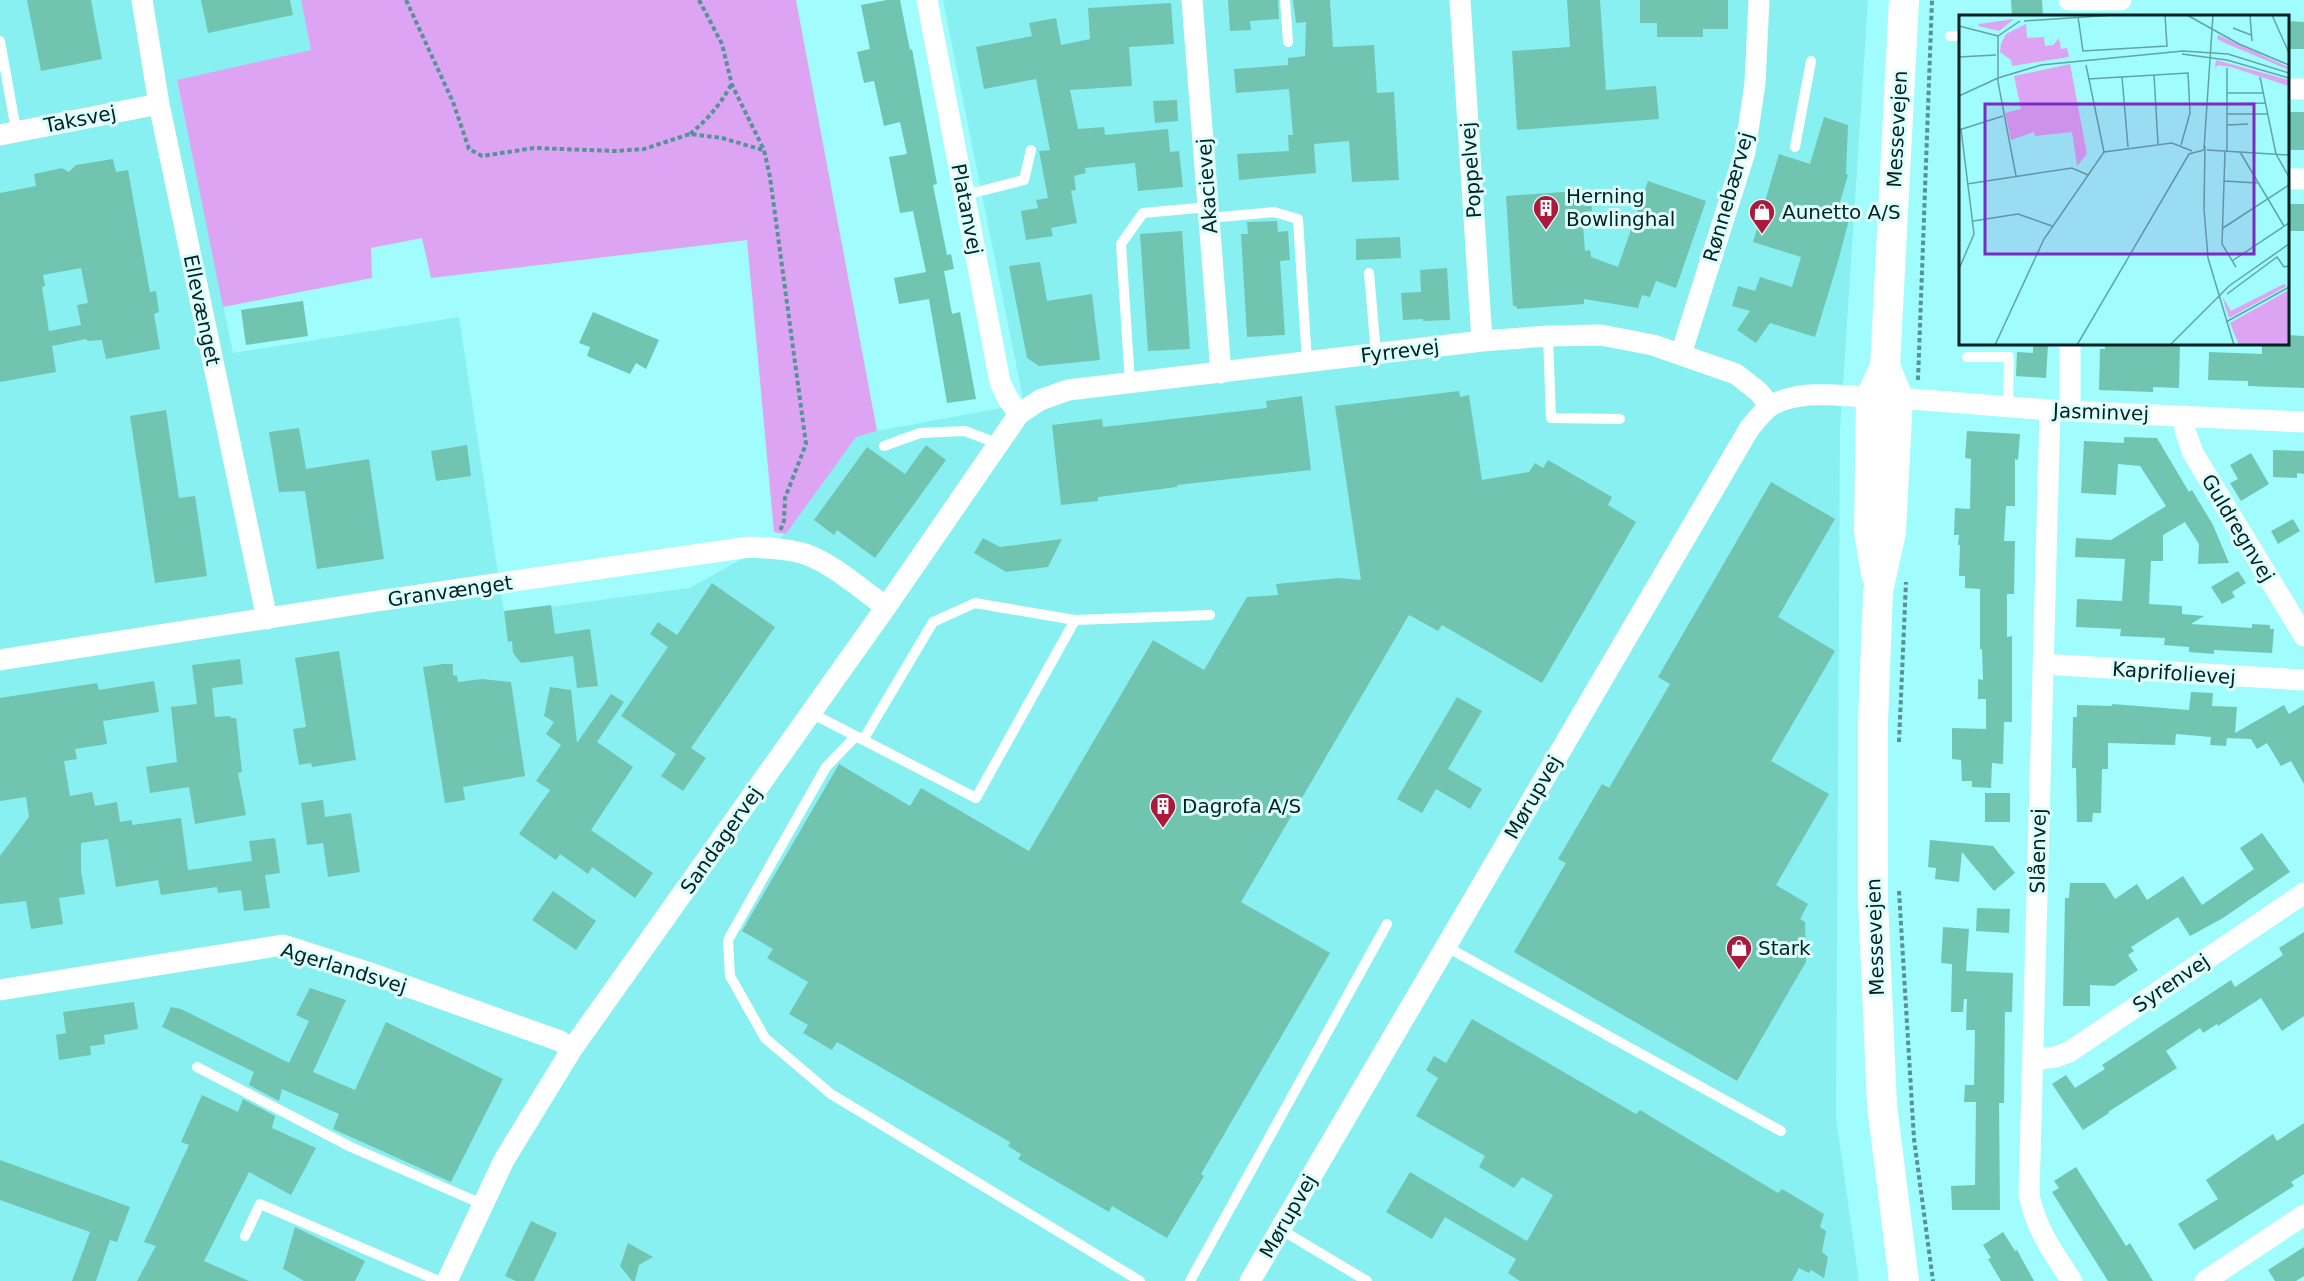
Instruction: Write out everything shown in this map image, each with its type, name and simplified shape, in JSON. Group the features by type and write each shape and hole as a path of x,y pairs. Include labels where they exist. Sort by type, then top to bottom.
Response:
{"main road":[{"name":"Messevejen","path":"1904,0 1885,366 1896,398 1869,531 1878,591 1873,723 1873,901 1882,1105 1904,1281"}],"street":[{"name":"Ellevænget","path":"142,0 159,104 267,619"},
{"name":"Platanvej","path":"927,0 1000,382 1008,399 1019,414"},
{"name":"Akacievej","path":"1192,0 1221,373"},
{"name":"Poppelvej","path":"1460,0 1482,341"},
{"name":"Rønnebærvej","path":"1681,354 1745,152 1755,83 1759,0"},
{"path":"2069,0 2121,0"},
{"name":"Taksvej","path":"8,132 159,104"},
{"name":"Fyrrevej","path":"1019,414 1040,400 1068,390 1482,341 1601,335 1653,345 1736,374 1759,392 1770,406"},
{"name":"Slåenvej","path":"2070,345 2060,411 2043,664 2029,1195 2035,1220 2044,1239 2072,1281"},
{"name":"Mørupvej","path":"1250,1281 1749,429 1770,406 1790,397 1817,395 1896,398"},
{"name":"Jasminvej","path":"1896,398 2060,411 2304,422"},
{"name":"Sandagervej","path":"447,1281 504,1160 572,1049 886,607 1019,414"},
{"name":"Guldregnvej","path":"2185,416 2185,430 2193,453 2304,636"},
{"name":"Granvænget","path":"0,660 749,547 773,548 805,554 833,569 886,607"},
{"name":"Kaprifolievej","path":"2043,664 2304,680"},
{"name":"Syrenvej","path":"2033,1059 2055,1057 2070,1052 2304,894"},
{"name":"Agerlandsvej","path":"0,990 283,945 367,972 549,1037 572,1049"},
{"path":"2205,1281 2304,1215"}],"lane":[{"path":"1285,0 1288,42"},
{"path":"0,41 8,132"},
{"path":"1794,147 1811,61"},
{"path":"964,195 1024,180 1031,150"},
{"path":"1130,383 1121,244 1143,213 1274,212 1298,219 1308,362"},
{"path":"1369,273 1376,354"},
{"path":"1548,336 1551,418 1620,419"},
{"path":"1967,357 2009,357 2008,407"},
{"path":"884,446 920,432 965,431 999,444"},
{"path":"1140,1281 831,1094 765,1038 730,976 728,940 826,767 859,738 933,622 975,603 1075,620 1209,615"},
{"path":"811,713 976,798 1075,620"},
{"path":"1190,1281 1387,924"},
{"path":"1445,946 1781,1131"},
{"path":"196,1067 351,1147 482,1204"},
{"path":"245,1236 260,1204 440,1281"},
{"path":"1280,1229 1367,1281"}],"path":[{"path":"406,0 453,102 469,149 482,156 534,148 615,151 644,148 690,134 721,104 732,84"},
{"path":"699,0 722,44 732,84 764,150 770,177 806,444 785,498 784,521 773,548"},
{"path":"1896,398 1917,354 1932,0"},
{"path":"690,134 722,138 764,150"},
{"path":"1899,747 1907,573"},
{"path":"1899,888 1914,1139 1933,1281"}],"shaded area":[{"path":"0,0 301,0 311,50 177,81 233,353 459,317 504,613 690,588 786,534 856,437 877,431 1024,404 943,0 1868,0 1840,430 1836,1118 1859,1281 0,1281"},
{"path":"301,0 796,0 877,431 856,437 786,534 774,532 747,240 431,278 422,238 371,248 372,278 223,307 177,80 311,50"}],"building":[{"path":"27,0 91,0 102,59 41,71"},
{"path":"201,0 290,0 293,15 208,33"},
{"path":"900,0 910,50 912,49 937,184 933,185 947,255 951,254 954,269 944,271 952,314 960,312 976,399 947,403 929,299 899,304 894,278 926,272 913,211 900,213 889,157 907,154 900,122 884,126 874,81 864,83 857,52 870,49 861,5"},
{"path":"1228,0 1278,0 1279,19 1250,21 1251,30 1230,31"},
{"path":"1293,0 1330,0 1333,47 1374,45 1377,93 1394,92 1399,180 1352,182 1349,141 1314,144 1316,173 1239,180 1237,154 1289,151 1288,135 1293,135 1289,89 1236,93 1234,69 1288,65 1288,58 1305,56 1306,22 1296,23"},
{"path":"1567,0 1600,0 1606,90 1656,86 1659,119 1517,130 1512,51 1570,47"},
{"path":"1640,0 1728,0 1728,29 1703,29 1703,37 1657,37 1657,23 1640,23"},
{"path":"2011,0 2042,0 2043,15 2012,15"},
{"path":"1171,3 1174,44 1129,47 1132,86 1070,90 1078,129 1104,127 1105,135 1168,129 1170,152 1179,151 1183,187 1138,191 1135,163 1085,168 1086,173 1074,176 1076,190 1071,191 1077,223 1051,228 1053,236 1026,240 1021,211 1038,208 1036,200 1048,198 1039,151 1050,150 1036,79 984,89 976,47 1032,36 1029,23 1056,18 1061,45 1090,39 1088,8"},
{"path":"2289,21 2304,22 2304,49 2289,49"},
{"path":"1177,100 1178,121 1155,123 1153,101"},
{"path":"2289,112 2304,112 2304,150 2289,150"},
{"path":"1824,117 1848,125 1846,174 1848,175 1837,212 1850,216 1837,265 1815,337 1770,323 1756,343 1737,330 1750,311 1732,306 1738,286 1755,291 1760,277 1792,287 1801,257 1753,242 1779,154 1810,164"},
{"path":"113,159 116,172 128,170 150,292 156,291 159,312 154,314 160,349 106,359 102,340 88,341 86,339 52,346 56,372 0,382 0,193 36,186 34,174 62,168 69,172 76,165","holes":["81,268 88,303 77,305 81,325 49,331 42,287 45,286 43,275"]},
{"path":"1648,181 1706,201 1676,288 1656,281 1650,297 1642,295 1638,308 1584,299 1584,304 1517,309 1513,306 1506,196 1591,190 1592,211 1582,212 1585,251 1590,250 1591,257 1618,267"},
{"path":"2289,204 2304,204 2304,231 2289,231"},
{"path":"1277,221 1278,232 1288,231 1290,260 1280,261 1285,335 1247,337 1241,234 1248,234 1247,222"},
{"path":"1182,231 1190,349 1148,351 1140,234"},
{"path":"1400,237 1401,258 1356,260 1356,239"},
{"path":"1040,262 1047,301 1092,294 1100,360 1039,366 1027,358 1009,266"},
{"path":"1447,268 1450,320 1403,320 1401,293 1421,292 1420,270"},
{"path":"303,301 308,336 246,345 241,310"},
{"path":"593,312 659,340 646,369 636,363 630,374 587,356 590,347 579,343"},
{"path":"2289,335 2304,336 2304,388 2248,386 2248,381 2208,380 2209,352 2262,354 2262,345 2289,345"},
{"path":"2033,345 2048,345 2046,378 2016,376 2017,352 2033,353"},
{"path":"2105,345 2180,345 2179,388 2153,387 2153,392 2099,390 2100,349 2105,349"},
{"name":"Dagrofa A/S","path":"1459,391 1460,397 1469,395 1482,480 1529,472 1535,463 1543,468 1548,460 1612,497 1608,505 1636,522 1542,683 1442,625 1438,631 1409,615 1241,902 1330,953 1201,1174 1204,1176 1167,1238 1112,1206 1109,1212 1018,1159 1021,1154 1008,1146 1010,1142 837,1042 832,1050 803,1033 808,1025 789,1014 808,982 767,958 773,949 742,931 839,764 910,806 921,788 1029,851 1153,640 1204,670 1247,597 1278,595 1276,584 1339,578 1361,580 1335,406"},
{"path":"1302,396 1311,470 1177,485 1177,487 1098,497 1098,501 1061,505 1052,425 1102,419 1103,427 1267,408 1266,401"},
{"path":"166,410 179,498 195,496 207,576 155,583 130,416"},
{"path":"299,428 306,469 369,459 384,559 317,569 305,491 279,492 269,432"},
{"path":"1967,431 2020,434 2018,460 2015,459 2015,506 2006,506 2004,541 2015,541 2014,594 2007,594 2007,637 2012,636 2012,722 2004,722 2003,764 1992,763 1991,788 1972,787 1972,781 1962,781 1961,760 1952,759 1952,728 1986,729 1986,699 1978,699 1978,679 1983,680 1982,649 1980,649 1980,589 1965,588 1965,576 1959,576 1959,535 1954,535 1955,508 1970,509 1971,459 1965,458"},
{"path":"2124,437 2157,438 2189,492 2192,490 2213,525 2229,563 2198,564 2199,544 2185,522 2163,535 2163,561 2151,561 2149,604 2182,606 2182,614 2204,616 2191,624 2252,628 2252,624 2270,625 2270,629 2274,629 2272,653 2214,650 2214,654 2189,652 2189,647 2164,645 2165,638 2120,636 2121,629 2076,627 2077,599 2122,601 2125,559 2075,557 2076,538 2111,540 2166,506 2140,466 2118,464 2116,495 2081,493 2084,441 2124,443"},
{"path":"467,445 471,476 436,481 431,451"},
{"path":"926,445 946,460 875,558 837,530 834,535 814,520 867,447 905,474"},
{"path":"2273,450 2304,451 2304,474 2297,473 2297,478 2273,477"},
{"path":"2251,453 2269,484 2241,501 2230,483 2238,479 2230,465"},
{"path":"1771,482 1835,519 1778,617 1835,651 1771,761 1829,794 1776,885 1808,904 1800,919 1805,922 1806,962 1737,1081 1514,952 1566,863 1558,859 1602,784 1609,788 1670,684 1658,677"},
{"path":"2293,519 2300,531 2278,544 2271,531"},
{"path":"983,538 1000,547 1062,539 1048,567 1006,572 974,553"},
{"path":"2238,571 2246,583 2232,592 2235,597 2222,604 2211,587"},
{"path":"712,583 775,627 691,748 706,758 683,791 661,776 676,754 621,716 668,647 650,634 658,622 677,635"},
{"path":"551,605 555,634 590,629 598,686 577,688 573,656 521,663 513,653 512,641 508,642 504,611"},
{"path":"339,651 356,760 312,767 311,763 299,765 293,729 306,727 295,658"},
{"path":"240,659 243,684 212,688 215,717 236,718 242,772 238,773 246,815 195,824 189,787 150,793 146,767 177,762 171,707 197,704 192,665"},
{"path":"453,664 453,675 457,676 458,682 482,679 511,682 525,776 463,787 465,800 445,803 423,667"},
{"path":"154,681 159,712 103,721 107,744 75,749 77,759 64,761 70,796 92,792 95,806 117,802 120,822 132,820 132,825 181,818 188,870 252,861 249,841 275,838 280,873 265,875 270,908 244,911 241,890 218,893 217,887 161,895 158,880 116,887 108,839 81,843 81,871 85,894 59,898 63,924 31,929 26,901 0,904 0,856 29,817 26,797 0,801 0,698 97,683 99,690"},
{"path":"550,687 571,690 577,743 611,694 624,702 597,742 633,767 591,830 653,873 635,898 592,867 588,874 560,854 556,860 519,834 550,790 536,781 561,745 546,734 554,722 544,716"},
{"path":"2191,692 2213,693 2212,706 2237,707 2235,733 2284,705 2289,714 2304,705 2304,784 2291,761 2281,766 2267,743 2257,749 2251,739 2227,738 2226,746 2210,745 2211,737 2176,734 2175,745 2108,743 2108,769 2102,769 2101,813 2093,813 2092,822 2077,822 2076,768 2072,768 2073,717 2077,717 2077,705 2112,706 2112,704 2189,710"},
{"path":"1457,697 1482,711 1448,769 1482,789 1470,809 1436,789 1422,813 1397,799"},
{"path":"1985,793 2010,793 2010,822 1985,822"},
{"path":"323,800 325,817 351,813 360,872 328,877 323,843 307,845 301,803"},
{"path":"2262,833 2290,872 2223,918 2190,936 2178,917 2131,947 2134,951 2128,955 2138,970 2114,986 2090,985 2090,1006 2063,1006 2065,898 2069,898 2070,883 2105,883 2115,899 2137,884 2147,900 2183,876 2202,905 2254,869 2240,848"},
{"path":"1930,840 1993,846 2015,873 1994,891 1962,852 1959,882 1935,879 1936,868 1928,867"},
{"path":"553,891 596,921 576,950 532,920"},
{"path":"1977,908 2010,909 2009,933 1976,931"},
{"path":"1943,927 1969,929 1966,971 2013,973 2012,1012 2005,1012 2004,1103 1999,1103 2000,1210 1952,1210 1951,1186 1975,1185 1976,1102 1964,1102 1965,1085 1974,1085 1975,1030 1966,1030 1967,999 1964,999 1963,1012 1951,1012 1952,964 1941,963"},
{"path":"2304,932 2304,1016 2282,1031 2261,998 2218,1026 2217,1024 2203,1033 2200,1028 2166,1051 2177,1068 2083,1130 2052,1084 2066,1075 2075,1088 2105,1069 2102,1065 2231,980 2235,987 2283,955 2279,948"},
{"path":"310,988 346,1000 313,1072 355,1090 386,1022 503,1079 451,1182 333,1129 339,1114 282,1089 279,1101 249,1085 254,1072 162,1027 171,1007 181,1009 289,1063 309,1021 296,1015"},
{"path":"134,1002 138,1029 104,1035 105,1044 90,1046 91,1055 59,1060 56,1035 66,1033 63,1012"},
{"path":"1472,1019 1636,1114 1640,1110 1778,1193 1782,1189 1824,1214 1820,1227 1826,1231 1822,1252 1828,1257 1824,1278 1811,1270 1809,1273 1799,1268 1792,1281 1520,1281 1508,1273 1516,1259 1445,1217 1432,1239 1386,1212 1410,1172 1527,1241 1553,1195 1522,1177 1514,1188 1479,1167 1485,1156 1416,1116 1438,1078 1426,1070 1434,1056 1446,1063"},
{"path":"202,1095 238,1112 243,1099 275,1116 272,1128 316,1148 291,1195 249,1172 204,1261 249,1281 137,1281 156,1246 144,1242 189,1145 181,1142"},
{"path":"2304,1123 2304,1174 2291,1182 2294,1186 2194,1250 2178,1224 2218,1199 2206,1180 2273,1134 2277,1141"},
{"path":"0,1160 130,1207 117,1242 110,1240 96,1281 72,1281 90,1232 0,1200"},
{"path":"2076,1167 2126,1246 2130,1243 2153,1281 2108,1281 2052,1192 2059,1188 2054,1181"},
{"path":"531,1221 557,1233 534,1281 516,1281 505,1276"},
{"path":"295,1227 365,1261 355,1281 304,1281 283,1269"},
{"path":"2003,1232 2015,1251 2017,1250 2034,1281 2001,1281 1983,1245"},
{"path":"628,1243 653,1257 639,1265 635,1281 632,1281 620,1266"},
{"path":"2304,1247 2304,1276 2296,1281 2275,1281 2268,1270"}],"place":[{"name":"Herning Bowlinghal","path":"1546,231"},
{"name":"Aunetto A/S","path":"1762,235"},
{"name":"Dagrofa A/S","path":"1163,829"},
{"name":"Stark","path":"1739,971"}]}
